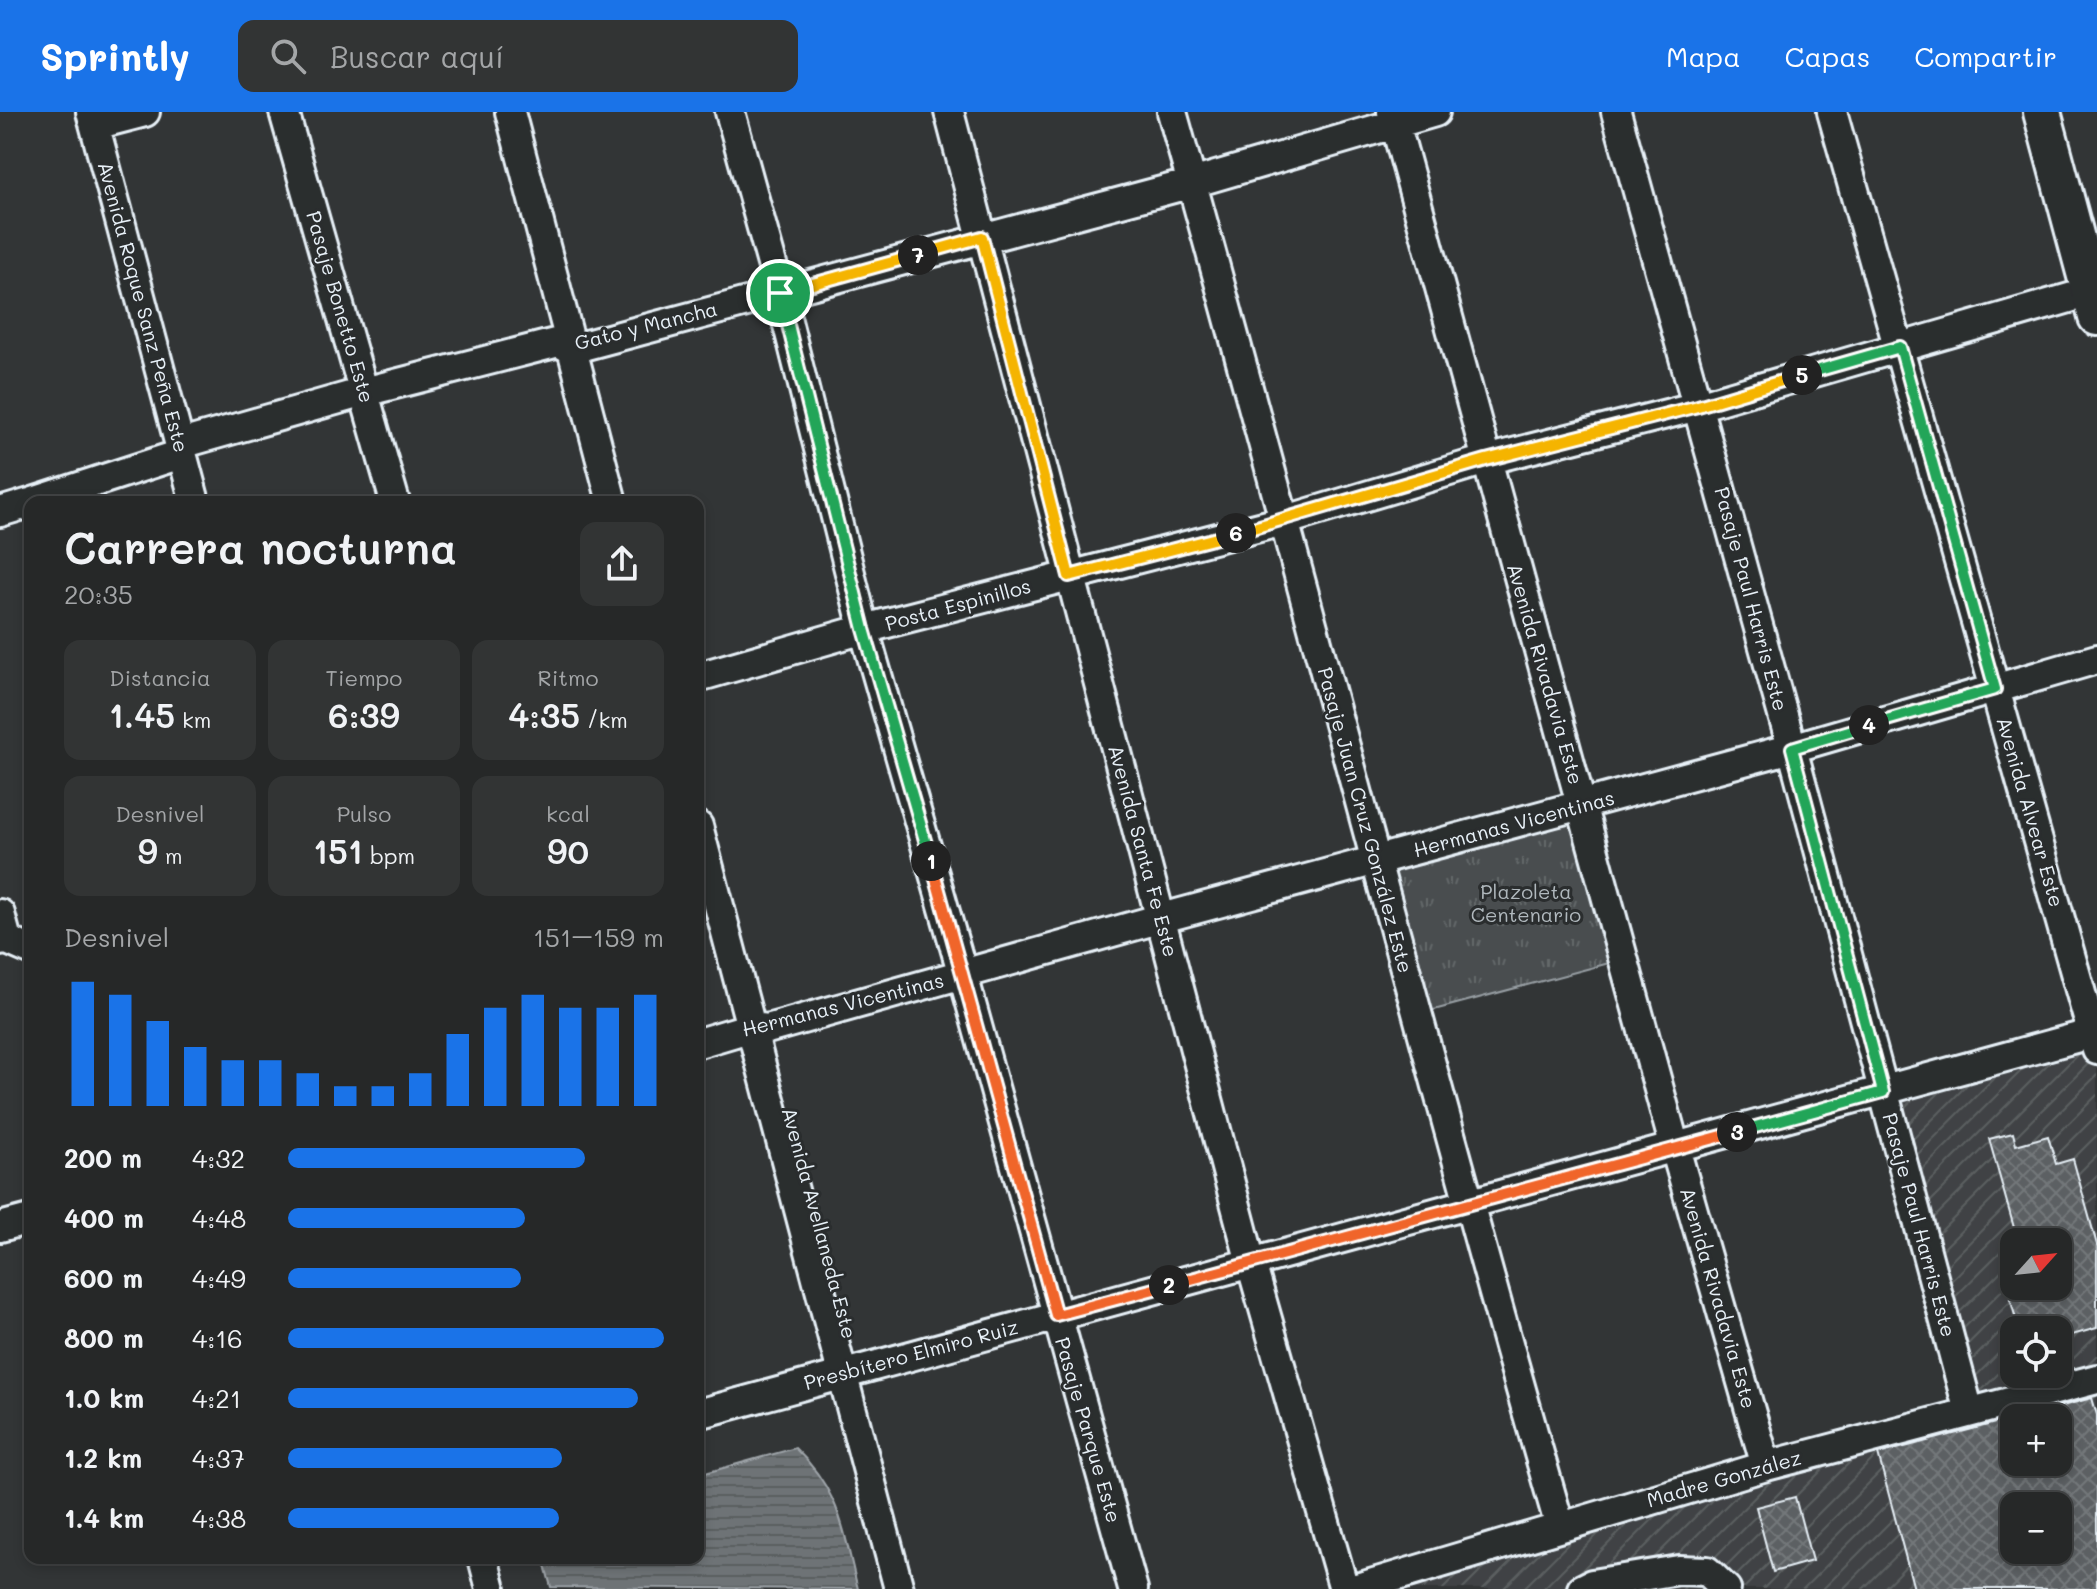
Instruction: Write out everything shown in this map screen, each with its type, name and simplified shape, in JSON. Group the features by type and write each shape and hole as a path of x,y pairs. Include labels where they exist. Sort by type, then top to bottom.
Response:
{"main road":[{"path":"2042,112 2095,300"}],"street":[{"path":"93,119 145,112"},
{"name":"Pasaje Bonetto Este","path":"284,112 393,496"},
{"path":"510,112 610,496"},
{"name":"Pasaje Parque Este","path":"730,112 780,293 864,629 1133,1589"},
{"name":"Avenida Santa Fe Este","path":"949,112 1251,1263 1344,1589"},
{"name":"Pasaje Juan Cruz González Este","path":"1172,112 1419,1014 1468,1205 1560,1527"},
{"name":"Gato y Mancha","path":"48,496 181,449 364,392 559,342 571,349 1192,183 1394,118 1435,112"},
{"name":"Pasaje Paul Harris Este","path":"1616,112 1792,748 1969,1412"},
{"name":"Avenida Alvear Este","path":"1832,112 2095,1039"},
{"name":"Avenida Rivadavia Este","path":"1394,118 1675,1148 1766,1466"},
{"name":"Avenida Roque Sanz Peña Este","path":"93,119 193,496"},
{"name":"Posta Espinillos","path":"704,675 864,629 1283,521 1486,460 1698,406 1900,347 2095,300"},
{"name":"Gato y Mancha","path":"0,512 24,504"},
{"name":"Hermanas Vicentinas","path":"704,1041 755,1020 963,975 1162,918 1792,748 2097,659"},
{"name":"Avenida Avellaneda Este","path":"704,846 755,1020 850,1373 916,1589"},
{"name":"Presbítero Elmiro Ruiz","path":"704,1412 1883,1092 2095,1039"},
{"path":"0,1227 24,1221"},
{"name":"Avenida Avellaneda Este","path":"850,1373 899,1589"},
{"name":"Madre González","path":"1354,1589 1766,1466 2097,1379"},
{"path":"485,1564 491,1589"},
{"path":"1582,1589 1592,1584 1679,1570 1707,1571 1726,1589"}],"shaded area":[{"path":"2092,1033 2097,1050 2097,1589 1354,1589 1969,1412 1883,1092"},
{"path":"795,1448 831,1496 844,1530 858,1589 551,1587 545,1564 704,1564 704,1473"}],"green space":[{"name":"Plazoleta Centenario","path":"1582,806 1624,959 1419,1014 1375,862"}],"building":[{"path":"2013,1133 2016,1145 2048,1136 2056,1164 2073,1159 2097,1245 2097,1328 2072,1335 2072,1316 2015,1316 2011,1300 2072,1300 2072,1228 2014,1228 1989,1139"},
{"path":"2092,1398 2097,1415 2097,1589 1914,1589 1878,1454 2000,1422 2000,1476 2072,1476 2072,1404 2069,1404"},
{"path":"1795,1497 1812,1561 1773,1572 1756,1507"}],"route":[{"path":"982,237 1069,576 1283,521 1486,460 1698,406 1900,347 1995,689 1792,748 1883,1092 1056,1315 864,629 780,293 982,237"}]}
